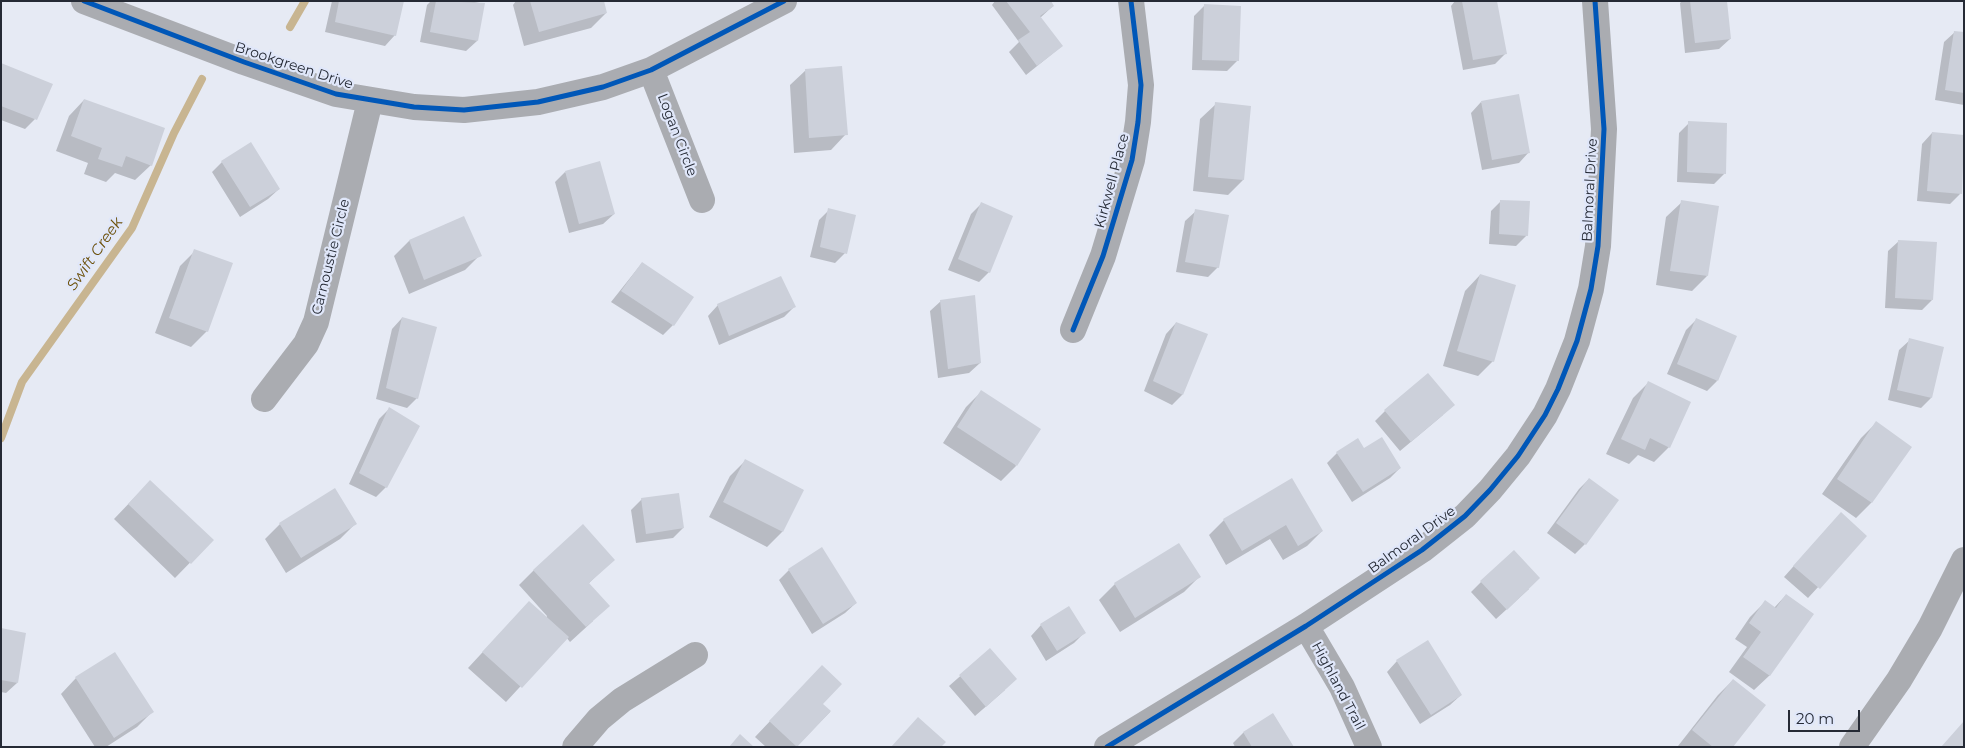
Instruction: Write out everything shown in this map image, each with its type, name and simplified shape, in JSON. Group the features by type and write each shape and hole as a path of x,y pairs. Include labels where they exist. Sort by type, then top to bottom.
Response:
{"street":[{"name":"Brookgreen Drive","path":"84,1 297,81 370,101 414,107 464,110 510,106 568,96 651,70 784,1"},
{"name":"Kirkwell Place","path":"1072,330 1103,256 1132,160 1141,85 1131,1"},
{"name":"Balmoral Drive","path":"1107,747 1306,626 1422,550 1465,516 1518,456 1545,415 1558,389 1577,341 1591,289 1598,246 1604,129 1595,1"},
{"name":"Logan Circle","path":"651,70 702,200"},
{"name":"Carnoustie Circle","path":"264,399 306,344 316,322 370,101"},
{"path":"1852,747 1904,671 1930,628 1964,560"},
{"name":"Highland Trail","path":"1306,626 1342,687 1369,747"},
{"path":"575,747 599,719 622,700 695,654"}],"building":[{"path":"339,1 404,1 396,36 335,22"},
{"path":"436,1 485,3 478,41 430,32"},
{"path":"530,1 604,1 607,13 539,32"},
{"path":"1006,1 1051,1 1054,6 1040,16 1063,46 1037,66 1018,40 1030,32"},
{"path":"1462,1 1497,1 1507,54 1473,60"},
{"path":"1690,1 1727,1 1731,39 1695,43"},
{"path":"1204,4 1241,6 1239,61 1202,60"},
{"path":"1954,31 1964,32 1964,93 1945,90"},
{"path":"1,63 53,84 37,120 1,106"},
{"path":"842,66 848,135 809,138 805,69"},
{"path":"1519,94 1530,153 1492,160 1481,101"},
{"path":"84,99 165,128 152,166 126,156 122,167 98,159 102,148 71,136"},
{"path":"1215,102 1251,106 1244,180 1208,177"},
{"path":"1688,121 1727,123 1726,174 1687,172"},
{"path":"1932,132 1964,135 1962,194 1927,191"},
{"path":"251,142 280,189 250,207 221,161"},
{"path":"600,161 615,214 579,224 565,171"},
{"path":"1500,200 1530,201 1528,236 1499,234"},
{"path":"1681,200 1719,206 1708,276 1670,271"},
{"path":"981,202 1013,216 990,273 958,259"},
{"path":"828,208 856,215 847,254 820,247"},
{"path":"1195,209 1229,215 1219,268 1185,262"},
{"path":"464,216 482,256 424,280 409,240"},
{"path":"1898,240 1937,242 1933,300 1895,298"},
{"path":"194,249 233,263 208,332 169,318"},
{"path":"642,262 694,297 674,326 621,291"},
{"path":"1480,274 1516,285 1494,362 1457,351"},
{"path":"781,276 796,307 729,336 717,304"},
{"path":"975,295 981,363 948,369 940,300"},
{"path":"402,317 437,327 418,399 386,388"},
{"path":"1696,318 1737,336 1718,381 1677,364"},
{"path":"1176,322 1208,334 1183,395 1153,381"},
{"path":"1909,338 1944,347 1932,398 1897,390"},
{"path":"1428,373 1455,405 1411,442 1384,410"},
{"path":"1648,381 1691,402 1670,448 1650,438 1645,450 1621,439"},
{"path":"981,390 1041,429 1017,466 957,427"},
{"path":"389,407 420,426 387,488 359,473"},
{"path":"1876,421 1912,447 1872,503 1837,479"},
{"path":"1382,437 1401,468 1363,492 1336,452 1358,438 1364,448"},
{"path":"745,459 804,490 783,532 723,502"},
{"path":"1292,478 1323,531 1298,546 1286,525 1242,551 1223,519"},
{"path":"1589,478 1619,500 1586,545 1556,523"},
{"path":"150,480 214,540 191,564 128,504"},
{"path":"335,488 357,524 301,558 279,523"},
{"path":"679,493 684,528 646,534 641,498"},
{"path":"1841,512 1867,536 1820,589 1793,566"},
{"path":"583,524 615,560 589,583 610,606 586,627 533,570"},
{"path":"1179,543 1201,577 1135,618 1114,583"},
{"path":"822,547 857,603 823,624 788,569"},
{"path":"1514,550 1540,578 1507,610 1480,581"},
{"path":"1786,594 1814,614 1770,676 1743,657 1761,632 1749,623 1765,600 1776,608"},
{"path":"529,601 569,637 522,688 482,652"},
{"path":"1069,606 1086,633 1057,651 1040,624"},
{"path":"1,628 26,633 18,683 1,680"},
{"path":"1428,640 1462,695 1431,715 1396,660"},
{"path":"990,648 1017,679 986,707 959,675"},
{"path":"115,652 154,712 114,738 75,677"},
{"path":"822,665 842,684 823,704 831,711 797,747 769,721"},
{"path":"1733,679 1766,705 1733,747 1713,747 1692,730"},
{"path":"1273,713 1294,747 1252,747 1243,732"},
{"path":"918,717 946,742 941,747 891,747"},
{"path":"1964,721 1964,747 1941,747"},
{"path":"740,734 754,747 729,747"}],"waterway":[{"name":"Swift Creek","path":"290,27 305,1"},
{"name":"Swift Creek","path":"1,438 22,382 132,228 174,133 202,79"}],"cycle path":[{"path":"84,1 244,62 336,94 414,107 464,110 538,102 603,87 651,70 784,1"},
{"path":"1073,330 1103,256 1132,160 1141,85 1131,1"},
{"path":"1107,747 1306,626 1422,550 1465,516 1490,490 1518,456 1545,415 1558,389 1577,341 1591,289 1598,246 1604,129 1595,1"}]}
